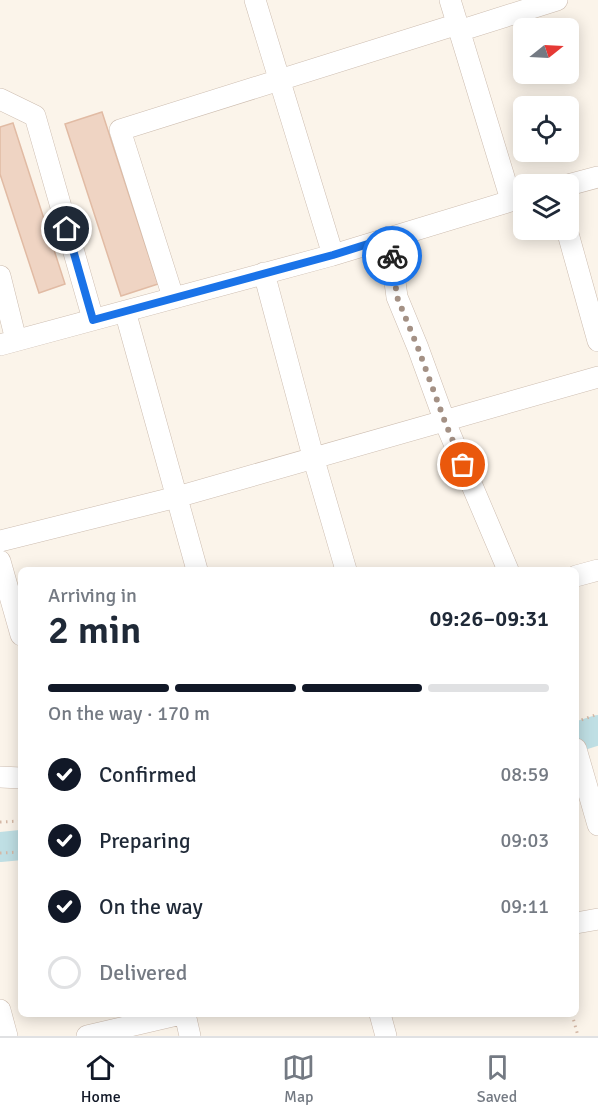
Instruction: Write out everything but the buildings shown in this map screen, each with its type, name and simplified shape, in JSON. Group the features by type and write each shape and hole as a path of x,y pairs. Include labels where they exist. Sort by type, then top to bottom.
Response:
{"street":[{"path":"255,0 333,255"},
{"path":"450,0 513,186"},
{"path":"173,297 120,130 557,0"},
{"path":"0,99 35,116 93,320"},
{"path":"579,182 598,177"},
{"path":"0,276 8,343 333,255 513,199"},
{"path":"390,237 397,297 445,422 507,567"},
{"path":"570,240 598,341"},
{"path":"264,273 345,567"},
{"path":"125,311 196,567"},
{"path":"0,541 314,460 598,377"},
{"path":"0,561 4,594 18,628"},
{"path":"579,575 598,570"},
{"path":"579,759 598,825"},
{"path":"0,777 18,778"},
{"path":"579,922 598,919"},
{"path":"0,1010 7,1036"},
{"path":"87,1036 155,1023 174,1017"},
{"path":"184,1017 190,1036"},
{"path":"381,1017 386,1036"}],"path":[{"path":"579,721 598,714"},
{"path":"0,822 18,821"},
{"path":"0,853 18,852"},
{"path":"573,1017 578,1036"}],"waterway":[{"path":"579,736 598,730"},
{"path":"0,847 18,845"}],"way so far":[{"path":"392,256 397,297 463,465"}],"route":[{"path":"67,229 93,320 333,255 390,237 392,256"}]}
